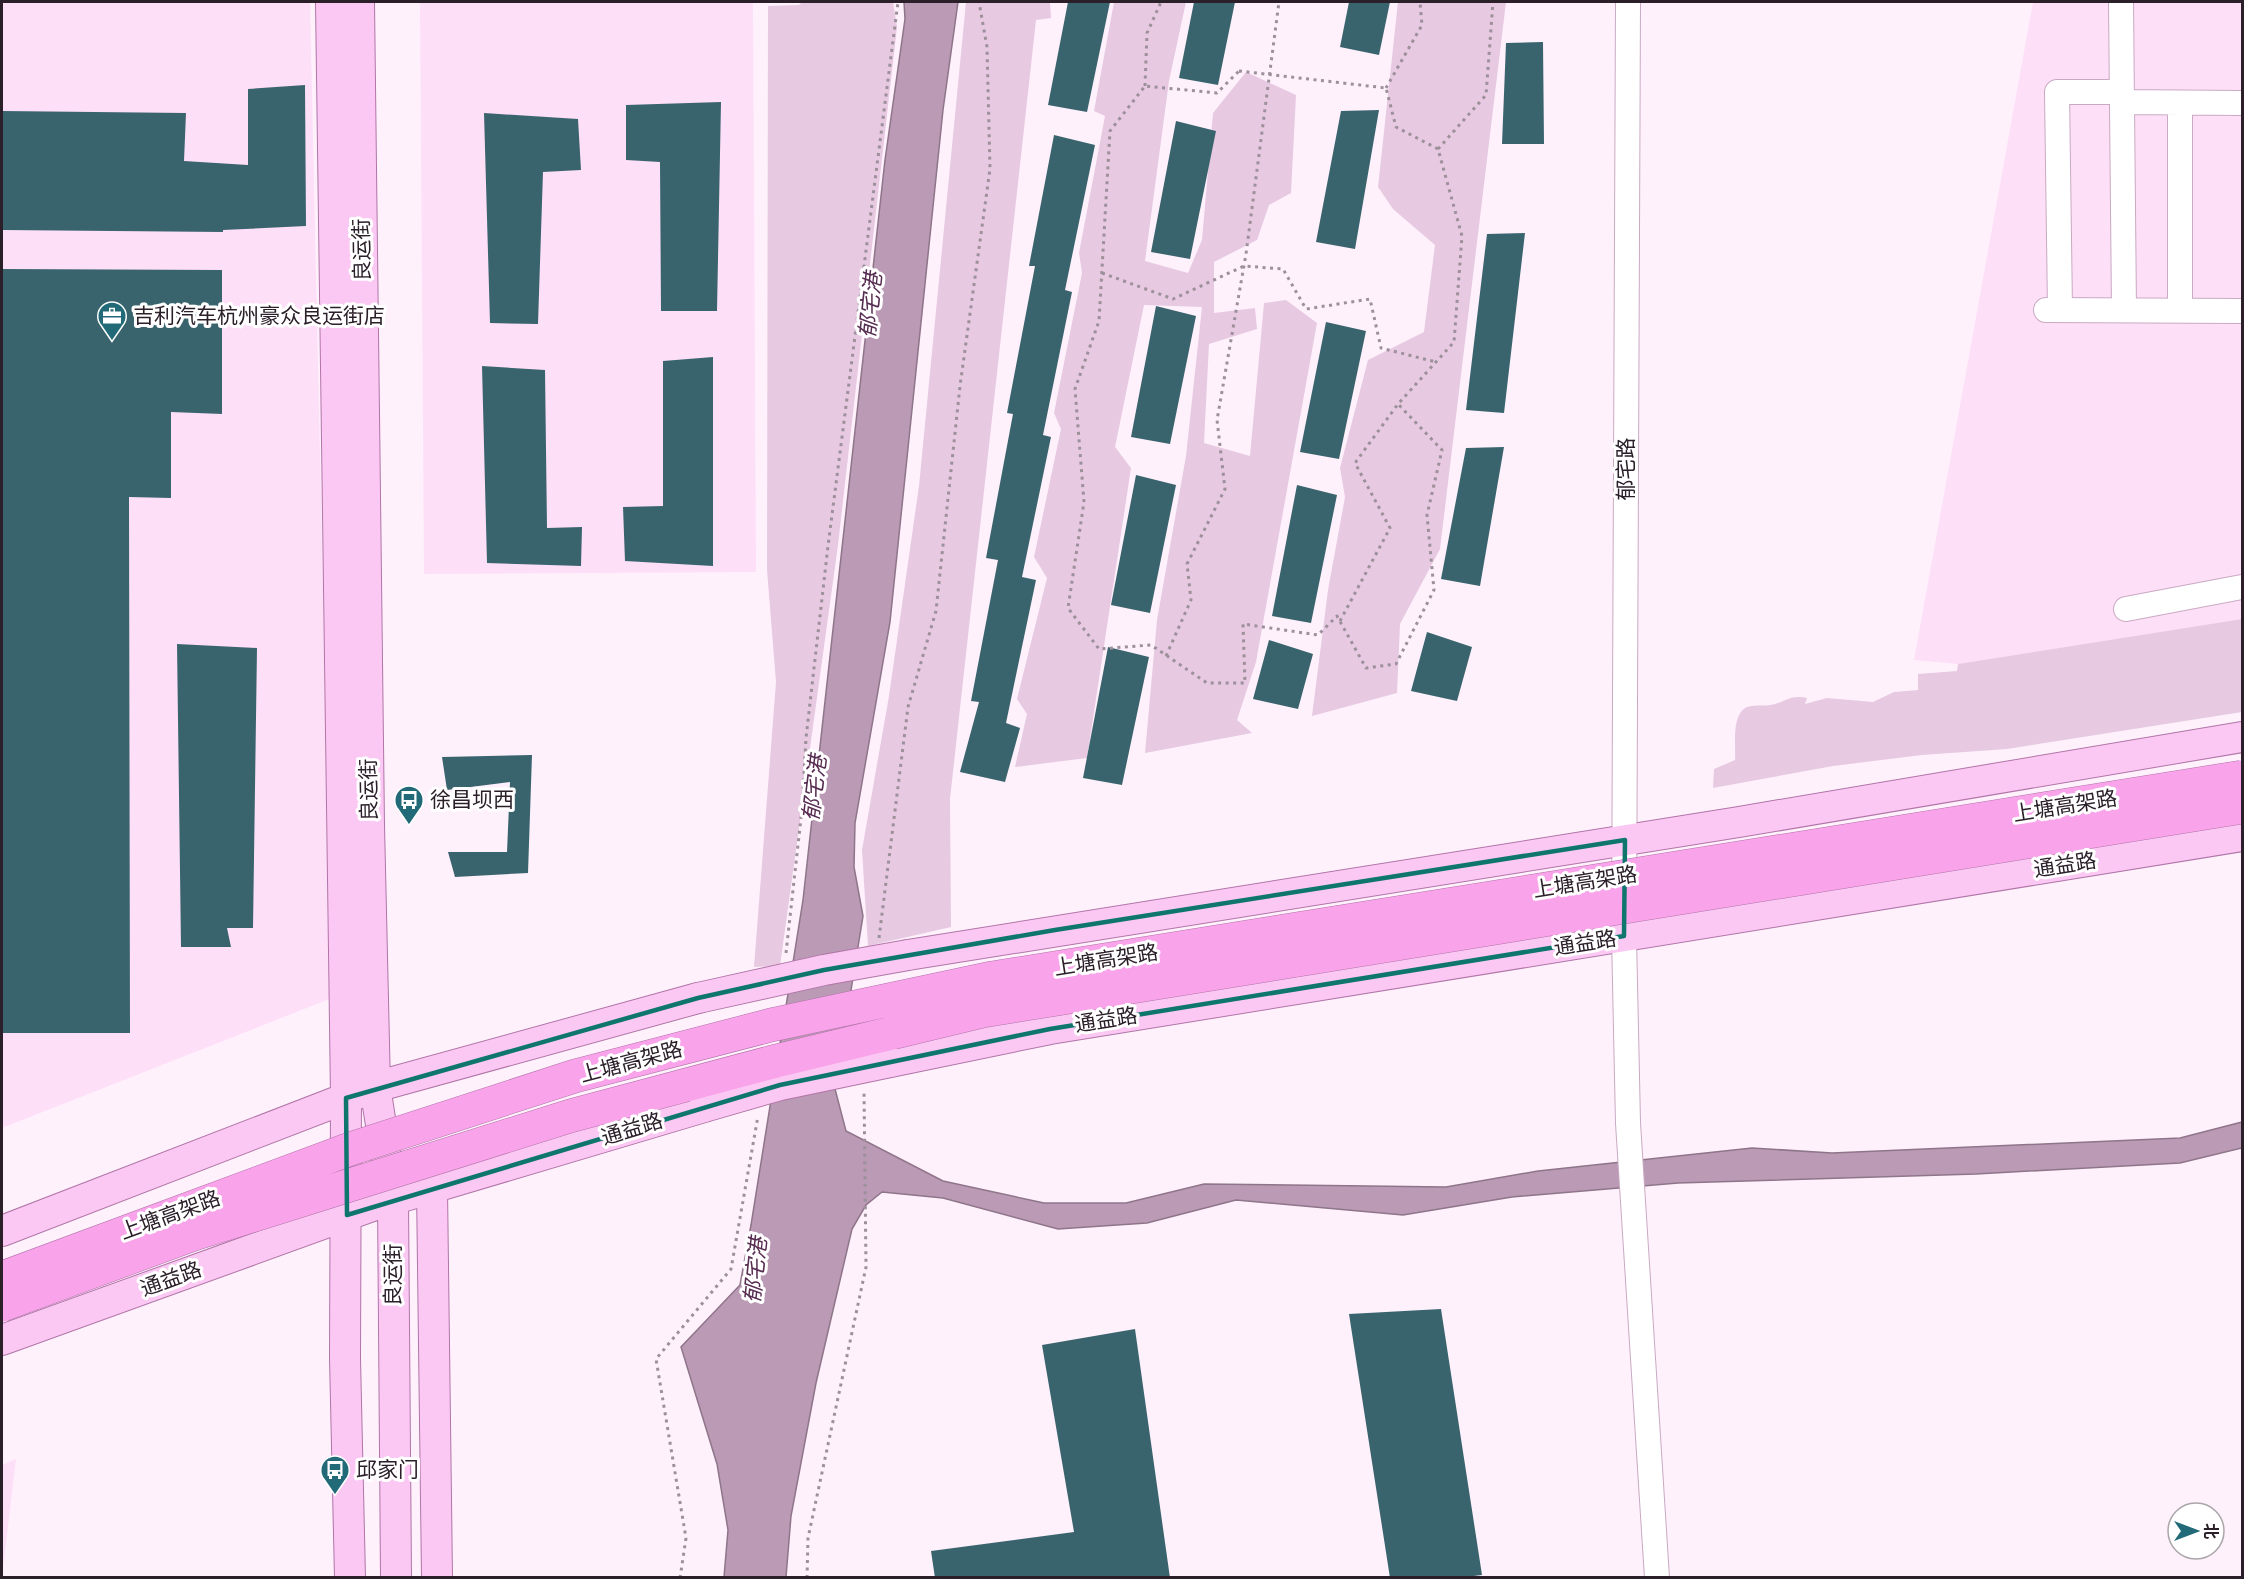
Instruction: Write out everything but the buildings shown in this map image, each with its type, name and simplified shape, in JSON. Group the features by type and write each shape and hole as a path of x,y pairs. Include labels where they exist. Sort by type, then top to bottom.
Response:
{"highway":[{"name":"上塘高架路","path":"2,1278 350,1149 575,1076 771,1025 992,978 2242,777"},
{"name":"上塘高架路","path":"2,1305 194,1234 570,1116 776,1061 983,1011 2242,807"}],"main road":[{"name":"良运街","path":"331,2 346,1098 345,1358 350,1578"},
{"name":"良运街","path":"359,2 369,825 375,1087 393,1200 396,1578"},
{"path":"2,1231 375,1087 698,998 824,970 2242,737"},
{"name":"通益路","path":"2,1340 347,1215 780,1085 1050,1029 2242,836"},
{"path":"432,1188 437,1578"}],"street":[{"name":"郁宅路","path":"1628,2 1624,936 1628,1123 1657,1578"},
{"path":"2121,2 2124,310"},
{"path":"2242,103 2180,103 2057,92 2052,310 2242,311"},
{"path":"2180,103 2180,310"},
{"path":"2126,609 2242,588"}],"path":[{"path":"785,964 802,809 806,738 828,546 898,2"},
{"path":"878,946 908,707 936,611 960,386 990,169 987,48 979,2"},
{"path":"1161,2 1147,33 1145,86 1110,131 1099,321 1075,389 1084,502 1068,608 1099,649 1150,645 1207,683 1245,683 1243,624 1318,635 1337,616 1366,668 1396,664 1434,590 1427,514 1442,450 1398,404"},
{"path":"1166,656 1191,600 1187,564 1225,489 1217,420 1244,266 1279,2"},
{"path":"1340,621 1390,528 1355,463 1398,404 1454,342 1461,236 1438,149 1396,127 1386,88 1422,25 1420,2"},
{"path":"1438,149 1486,95 1493,2"},
{"path":"1145,86 1217,93 1239,71 1386,88"},
{"path":"1102,273 1173,299 1244,266 1283,269 1306,309 1370,299 1382,348 1436,362"},
{"path":"807,1578 808,1538 866,1267 862,1107 865,1084"},
{"path":"680,1578 686,1538 656,1359 731,1269 760,1105"}],"highlighted area":[{"path":"1625,840 1624,936 1050,1029 780,1085 347,1215 346,1098 698,998 824,970 1055,930"}],"shaded area":[{"path":"2,2 310,2 332,998 2,1128"},
{"path":"420,2 753,2 756,572 424,574"},
{"path":"802,2 893,2 897,27 838,545 780,966 754,967 776,682 767,570 768,6 799,5"},
{"path":"966,2 1050,2 1051,18 1036,20 950,799 951,927 868,946 862,850 889,696 919,486"},
{"path":"1114,2 1186,2 1169,81 1145,261 1188,273 1202,240 1213,113 1246,72 1296,95 1291,193 1269,205 1257,240 1214,262 1214,313 1255,308 1257,329 1209,344 1204,443 1250,456 1264,303 1286,300 1317,323 1256,662 1237,720 1252,733 1145,753 1157,620 1186,456 1202,307 1144,305 1115,447 1131,468 1087,758 1015,767 1027,714 1017,699 1047,578 1034,557 1061,429 1054,413 1082,273 1079,253 1105,116 1094,111"},
{"path":"1398,2 1506,2 1440,549 1400,624 1397,693 1312,716 1328,590 1345,497 1340,468 1368,360 1424,332 1435,245 1393,209 1378,187"},
{"path":"2033,2 2242,2 2242,619 1958,664 1914,660"},
{"path":"2242,619 2242,712 2007,749 1922,755 1833,766 1713,788 1714,769 1735,760 1736,723 1742,711 1747,707 1772,705 1797,697 1807,698 1805,704 1827,698 1873,702 1894,692 1918,690 1918,674 1957,671 1958,664"},
{"path":"16,1459 2,1577 2,1465"}],"water":[{"name":"郁宅港","path":"904,2 958,2 943,110 890,622 855,823 854,867 863,916 835,1089 846,1131 943,1181 1044,1203 1126,1203 1204,1184 1446,1187 1538,1171 1752,1148 1832,1153 2180,1138 2242,1122 2242,1148 2180,1163 1976,1174 1678,1183 1512,1197 1403,1215 1236,1200 1147,1223 1058,1229 943,1198 882,1192 866,1205 852,1229 816,1383 791,1516 786,1577 724,1577 728,1530 717,1464 681,1347 740,1285 751,1225 803,900 885,160 905,19"}],"place":[{"name":"吉利汽车杭州豪众良运街店","path":"112,342"},
{"name":"徐昌坝西","path":"409,826"},
{"name":"邱家门","path":"335,1496"}]}
